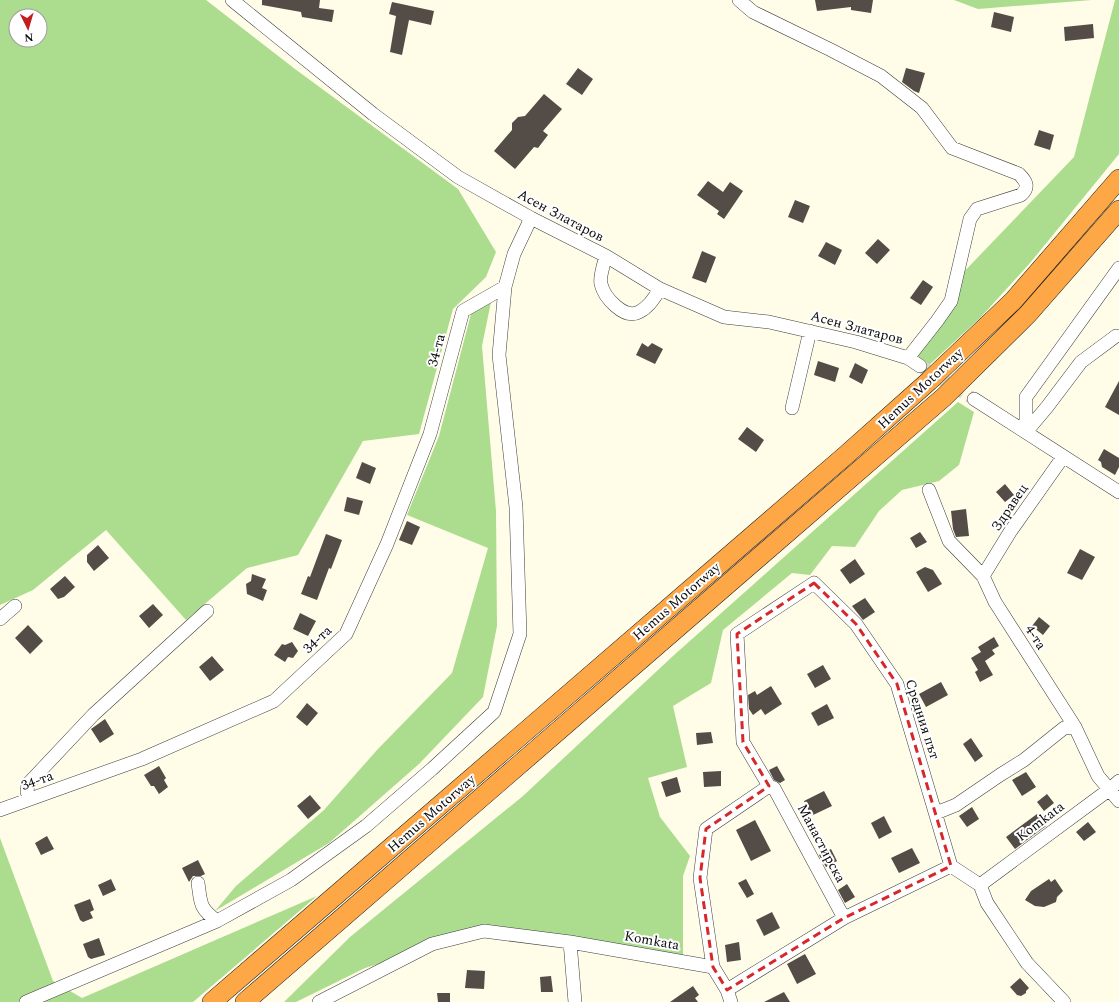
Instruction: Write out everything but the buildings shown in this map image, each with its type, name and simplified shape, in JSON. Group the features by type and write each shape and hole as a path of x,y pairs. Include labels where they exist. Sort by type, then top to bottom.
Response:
{"highway":[{"name":"Hemus Motorway","path":"212,1002 846,455 929,381 1013,301 1119,179"},
{"name":"Hemus Motorway","path":"245,1002 944,397 1028,314 1119,210"},
{"path":"1073,262 1119,222"}],"street":[{"name":"Асен Златаров","path":"232,0 372,114 458,176 531,218 606,256 660,289 724,317 769,322 856,342 908,358 920,366"},
{"path":"739,0 753,12 881,76 922,108 952,148 1013,171 1019,174 1027,184 1025,192 1021,195 977,209 970,219 951,301 908,358"},
{"path":"26,1002 217,921 291,880 366,826 432,769 494,712 520,634 516,507 499,355 505,287 514,254 531,218"},
{"path":"606,256 600,282 605,294 613,306 625,312 637,313 648,306 660,289"},
{"path":"1026,432 1026,397 1119,268"},
{"name":"34-та","path":"0,810 142,759 274,701 346,634 387,544 430,434 463,311 505,287"},
{"path":"792,408 810,331"},
{"path":"1026,432 1081,362 1116,336"},
{"path":"974,399 1119,492"},
{"name":"Здравец","path":"984,576 1010,532 1063,456"},
{"name":"4-та","path":"929,490 949,541 984,576 995,602 1074,727 1098,776 1114,785 1119,801"},
{"name":"Средния път","path":"769,786 743,742 737,634 814,583 856,624 897,684 951,866"},
{"path":"0,619 15,606"},
{"path":"30,799 26,792 28,784 93,715 207,610"},
{"path":"936,813 956,805 1024,760 1064,728 1074,727"},
{"name":"Komkata","path":"980,885 1114,785"},
{"path":"769,786 706,830 700,878 713,967 729,996 844,918 951,866 980,885 987,903 1027,963 1064,1002"},
{"name":"Манастирска","path":"769,786 774,788 844,918"},
{"path":"198,883 202,907 207,914 217,921"},
{"name":"Komkata","path":"319,1002 432,944 484,931 570,942 713,967"},
{"path":"570,942 575,1002"}],"highlighted area":[{"path":"814,583 856,624 897,684 951,866 844,918 727,990 713,967 700,878 706,829 769,786 743,742 737,634"}],"green space":[{"path":"0,0 206,0 295,69 458,189 496,252 486,277 453,309 419,434 363,441 298,555 247,568 186,620 106,530 33,590 0,605"},
{"path":"954,0 1092,0 978,9"},
{"path":"1115,0 1119,0 1119,154 1030,263 980,318 928,366 911,358 958,278 1074,157"},
{"path":"492,297 482,346 496,511 497,626 483,697 419,764 329,843 215,911 236,886 324,810 377,750 452,673 488,548 407,515 439,436 471,314"},
{"path":"958,402 974,412 959,465 939,481 902,490 879,511 855,547 832,546 810,575 792,573 723,630 711,683 673,706 687,767 648,778 660,817 690,856 683,876 683,955 562,936 474,935 365,968 296,1002 284,1002 350,937 523,796 673,656"},
{"path":"0,838 53,981 82,998 317,896 193,1002 0,1002"}],"tunnel":[{"path":"920,366 974,399"}]}
